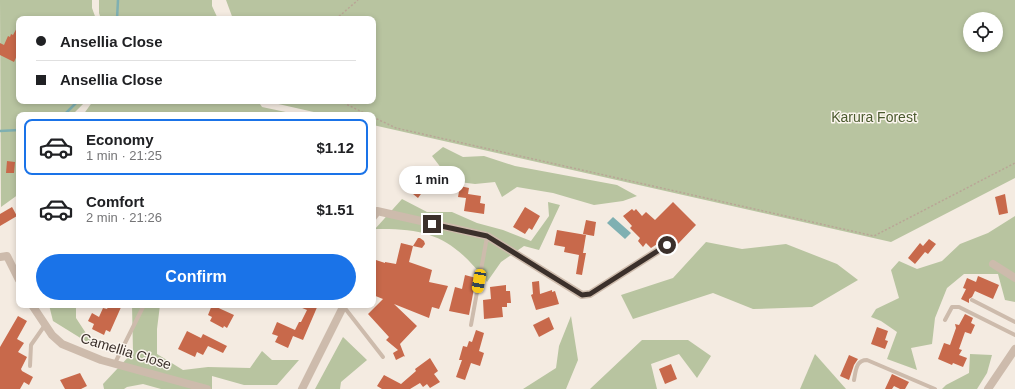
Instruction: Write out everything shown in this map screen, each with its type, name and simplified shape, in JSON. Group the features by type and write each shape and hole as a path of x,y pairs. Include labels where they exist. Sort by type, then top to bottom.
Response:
{"street":[{"path":"376,213 377,211 487,236 582,295 590,294 667,245"},
{"path":"0,256 8,256 16,273"},
{"path":"993,264 1015,278"},
{"name":"Camellia Close","path":"34,308 52,335 62,344 115,363 207,389"},
{"path":"302,389 343,308"},
{"path":"988,389 1015,349"}],"lane":[{"path":"472,325 487,236"},
{"path":"972,300 1015,322"},
{"path":"945,320 952,307 959,307 1015,335"},
{"path":"115,363 142,308"},
{"path":"346,308 383,357"},
{"path":"30,366 31,345 45,325"},
{"path":"854,380 858,363 862,360 867,360 935,389"}],"path":[{"path":"339,16 358,0"},
{"path":"346,104 362,112"},
{"path":"376,119 396,128 874,236 1015,163"}],"green space":[{"path":"0,0 92,0 92,8 95,16 16,16 16,104 83,104 75,112 16,112 16,196 1,207"},
{"path":"99,0 212,0 212,6 217,16 100,16"},
{"name":"Karura Forest","path":"226,0 1015,0 1015,178 891,242 376,126 376,112 314,112 278,104 376,104 376,16 232,16"},
{"path":"91,104 260,104 262,107 286,112 85,112"},
{"path":"443,147 463,157 484,156 515,166 617,185 637,196 623,201 594,205 553,193 517,187 502,197 495,182 475,184 451,181 432,156"},
{"path":"402,199 427,212 452,212 477,223 503,230 531,241 549,216 548,202 560,205 539,250 524,246 501,262 487,282 463,255 439,239 426,234 411,231 376,228"},
{"path":"1015,216 1015,302 1005,300 998,274 964,274 947,288 935,318 932,344 911,348 917,370 887,359 897,332 881,321 871,317 876,309 899,298 891,270 899,261 917,269 942,261 960,244 988,233"},
{"path":"706,242 742,249 786,244 837,264 858,280 812,307 753,309 713,293 633,319 621,295 673,278"},
{"path":"50,308 76,308 76,318 95,347 53,321"},
{"path":"132,308 160,308 157,329 157,354 183,370 208,367 250,368 262,351 272,360 299,360 277,385 244,385 212,376 212,389 161,389 143,384 124,389 104,389 103,384 133,352"},
{"path":"571,316 578,360 566,389 523,389 556,368 559,346"},
{"path":"343,337 367,360 341,382 340,389 315,389"},
{"path":"642,340 688,340 711,356 697,378 679,354 651,364 657,389 590,389"},
{"path":"815,354 846,389 800,389"},
{"path":"970,354 992,355 987,373 977,389 942,389 946,385 969,373"}],"water":[{"path":"613,217 631,233 625,239 607,223"}],"building":[{"path":"16,30 16,58 14,62 0,55 0,43 4,45 8,36 10,37 11,34 13,35"},
{"path":"7,161 15,162 14,173 6,173"},
{"path":"432,169 442,176 436,183 440,187 434,194 426,187 418,198 403,186 409,179 412,181 416,176 423,182"},
{"path":"460,186 469,188 468,194 481,196 480,203 485,204 484,214 464,211 466,198 458,197"},
{"path":"1005,194 1008,213 999,215 995,197"},
{"path":"673,202 696,225 677,245 668,237 651,248 646,243 643,247 638,241 640,238 630,228 632,226 623,216 632,209 634,211 636,209 642,216 646,212 655,220"},
{"path":"12,207 16,217 0,226 0,214"},
{"path":"525,207 540,216 532,230 529,228 525,234 513,227"},
{"path":"586,220 596,222 594,236 583,234"},
{"path":"557,230 586,235 583,253 586,253 582,275 576,274 579,255 564,252 565,247 554,245"},
{"path":"418,238 424,241 425,244 422,248 413,246"},
{"path":"929,239 936,244 928,254 925,252 915,264 908,258 920,243 923,246"},
{"path":"401,243 413,246 409,262 432,270 429,282 448,286 439,309 432,307 429,318 394,304 417,326 400,344 405,357 404,356 396,360 393,353 398,350 386,340 389,337 368,314 376,308 376,306 383,299 376,296 376,260 396,264"},
{"path":"465,275 476,278 469,315 449,311 455,287 462,289"},
{"path":"978,276 999,285 993,299 975,291 969,299 969,303 961,299 966,289 963,288 967,278 976,282"},
{"path":"539,281 540,294 552,290 552,292 555,291 559,304 536,310 531,295 533,294 532,282"},
{"path":"506,285 506,291 510,291 511,303 507,303 507,307 502,307 503,317 484,319 483,300 491,299 490,287"},
{"path":"103,308 121,308 110,332 106,330 104,335 92,329 94,324 88,321 92,313 99,317"},
{"path":"211,308 219,308 234,315 227,328 224,326 223,328 210,321 212,317 208,315"},
{"path":"302,308 317,308 303,340 293,336 288,348 275,342 278,336 272,334 277,322 295,330 307,310"},
{"path":"965,314 973,318 971,323 975,325 971,334 965,332 959,349 962,350 959,355 967,358 963,367 953,363 952,365 938,359 944,343 950,345 956,328 955,324 959,325"},
{"path":"18,316 27,321 17,339 24,343 18,352 27,357 21,369 33,377 29,385 24,382 20,389 0,389 0,347"},
{"path":"549,317 554,329 539,337 533,325"},
{"path":"877,327 888,331 885,340 888,341 885,349 871,344"},
{"path":"476,330 484,333 479,351 484,353 480,366 471,363 465,380 456,377 462,360 459,360 463,346 467,347 469,341 472,342"},
{"path":"187,331 201,338 203,334 227,346 223,353 208,346 203,355 197,352 195,357 178,349"},
{"path":"849,355 858,359 854,365 849,380 840,376"},
{"path":"430,358 438,371 434,374 440,382 430,388 427,384 423,387 420,383 410,389 382,389 377,386 384,375 401,384 416,371 415,369"},
{"path":"671,364 677,379 665,384 659,369"},
{"path":"80,373 87,386 81,389 65,389 60,380"},
{"path":"892,374 909,382 905,389 900,389 894,386 892,389 885,389"}],"waterway":[{"path":"117,16 118,0"},
{"path":"67,112 75,104"},
{"path":"0,131 16,130"}],"route":[{"path":"432,224 487,236 582,295 590,294 667,245"}]}
